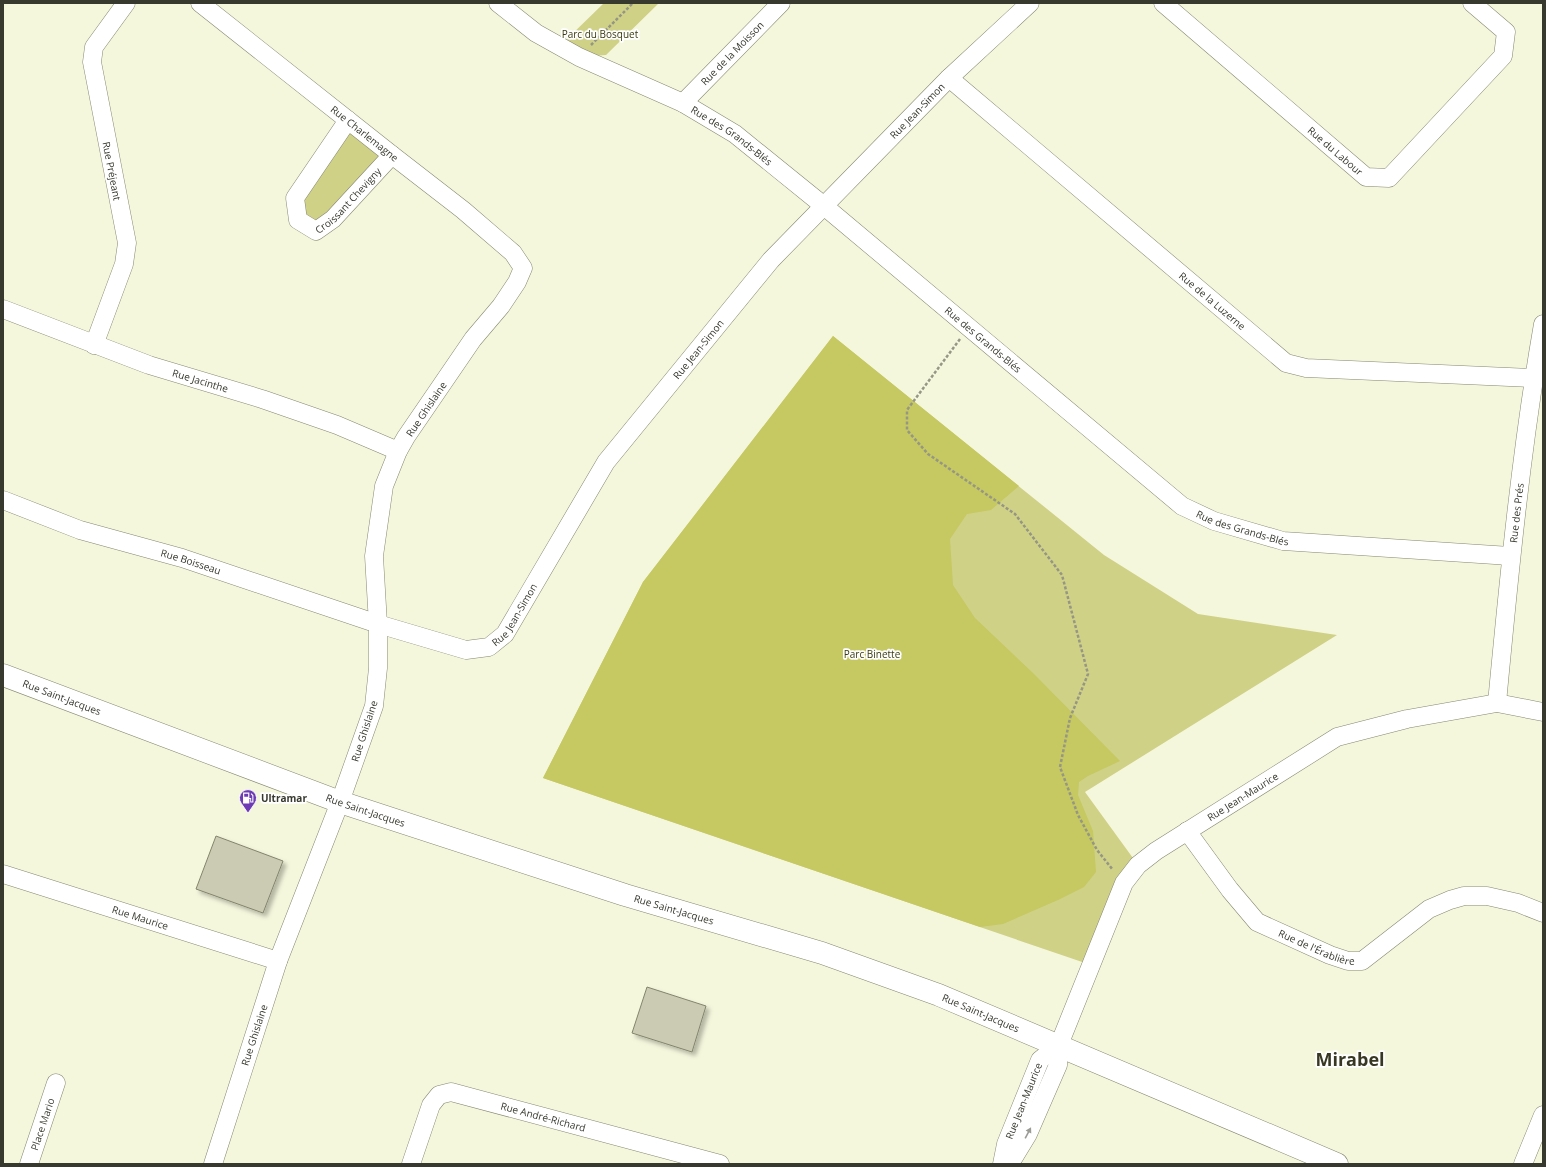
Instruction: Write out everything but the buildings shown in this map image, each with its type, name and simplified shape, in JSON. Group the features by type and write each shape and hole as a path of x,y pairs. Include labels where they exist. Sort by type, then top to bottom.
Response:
{"street":[{"name":"Rue Préjeant","path":"94,345 124,264 127,243 92,62 94,48 126,3"},
{"name":"Rue Charlemagne","path":"200,3 463,210 508,248 523,268"},
{"name":"Rue des Grands-Blés","path":"498,3 536,33 579,57 683,103 735,134 824,206 1182,506 1214,522 1283,541 1510,556"},
{"name":"Rue de la Moisson","path":"683,103 781,3"},
{"name":"Rue Jean-Simon","path":"378,624 466,650 489,647 505,634 606,462 771,260 949,78 1030,3"},
{"name":"Rue du Labour","path":"1163,3 1366,177 1389,178 1503,56 1506,32 1472,3"},
{"name":"Rue de la Luzerne","path":"949,78 1286,363 1306,368 1534,378"},
{"name":"Croissant Chevigny","path":"348,120 294,198 298,220 316,232 333,219 392,155"},
{"name":"Rue Ghislaine","path":"213,1164 278,961 340,802 374,706 378,668 378,624 374,556 384,486 398,451 473,339 501,306 517,282 523,268"},
{"name":"Rue Jacinthe","path":"3,310 149,365 262,399 337,425 398,451"},
{"name":"Rue des Prés","path":"1497,703 1510,556 1534,378 1543,324"},
{"name":"Rue Boisseau","path":"3,500 80,530 182,558 378,624"},
{"name":"Rue Saint-Jacques","path":"3,675 340,802 625,895 822,954 939,995 1337,1164"},
{"name":"Rue Jean-Maurice","path":"1003,1164 1006,1144 1040,1060 1059,1045 1124,883 1138,865 1156,851 1187,831 1337,737 1407,719 1497,703 1543,712"},
{"name":"Rue de l'Érablière","path":"1187,831 1230,890 1257,922 1330,955 1348,961 1362,961 1429,909 1464,896 1487,896 1518,903 1543,913"},
{"name":"Rue Maurice","path":"3,874 278,961"},
{"name":"Place Mario","path":"29,1164 56,1084"},
{"name":"Rue André-Richard","path":"411,1164 431,1105 439,1095 451,1092 683,1159 720,1164"},
{"path":"1523,1164 1543,1115"}],"path":[{"path":"579,57 633,3"},
{"path":"968,328 907,410 907,430 928,454 1015,514 1062,575 1088,674 1070,718 1060,767 1078,815 1097,850 1124,883"}],"green space":[{"name":"Parc du Bosquet","path":"604,3 659,3 606,55 579,57 567,39"},
{"path":"348,120 392,155 316,231 295,198"},
{"name":"Parc Binette","path":"833,336 1104,555 1198,614 1337,635 1085,792 1138,865 1091,965 543,778 643,582"},
{"name":"Parc Binette","path":"833,336 1019,486 991,510 967,514 950,539 953,585 975,618 1033,673 1120,761 1088,776 1079,782 1078,795 1093,831 1096,872 1084,887 1003,924 980,927 543,778 643,582"}],"place":[{"name":"Ultramar","path":"248,813"}],"district":[{"name":"Mirabel","path":"1350,1060"}]}
